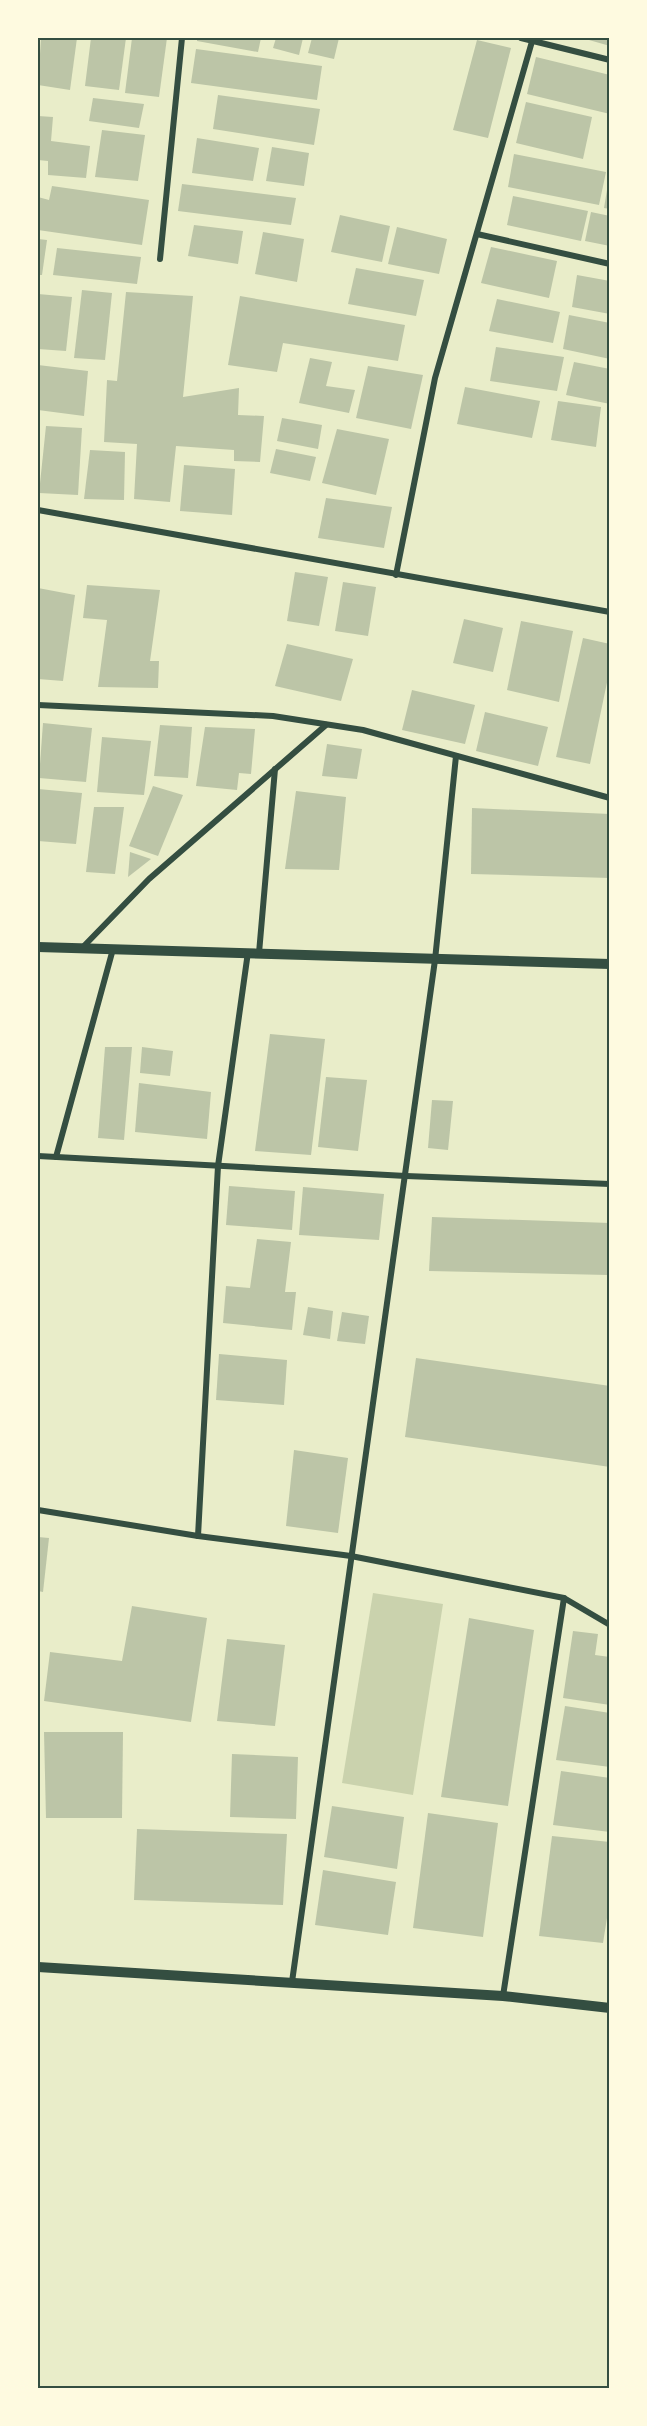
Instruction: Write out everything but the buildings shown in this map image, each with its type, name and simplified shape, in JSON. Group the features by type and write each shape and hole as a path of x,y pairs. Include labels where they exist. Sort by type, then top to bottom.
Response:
{"street":[{"path":"160,259 182,38"},
{"path":"521,38 533,39 609,60"},
{"path":"396,575 435,378 533,39"},
{"path":"477,234 609,264"},
{"path":"38,510 609,612"},
{"path":"38,705 273,716 363,730 609,798"},
{"path":"83,947 149,879 326,724"},
{"path":"292,1982 435,960 456,756"},
{"path":"198,1536 218,1166 254,952 275,769"},
{"path":"38,947 609,964"},
{"path":"56,1157 113,948"},
{"path":"38,1156 406,1176 609,1184"},
{"path":"38,1510 198,1536 351,1556 564,1598 609,1625"},
{"path":"503,1995 564,1598"},
{"path":"38,1967 503,1995 609,2008"}],"green space":[{"path":"373,1593 443,1604 413,1795 342,1783"}]}
